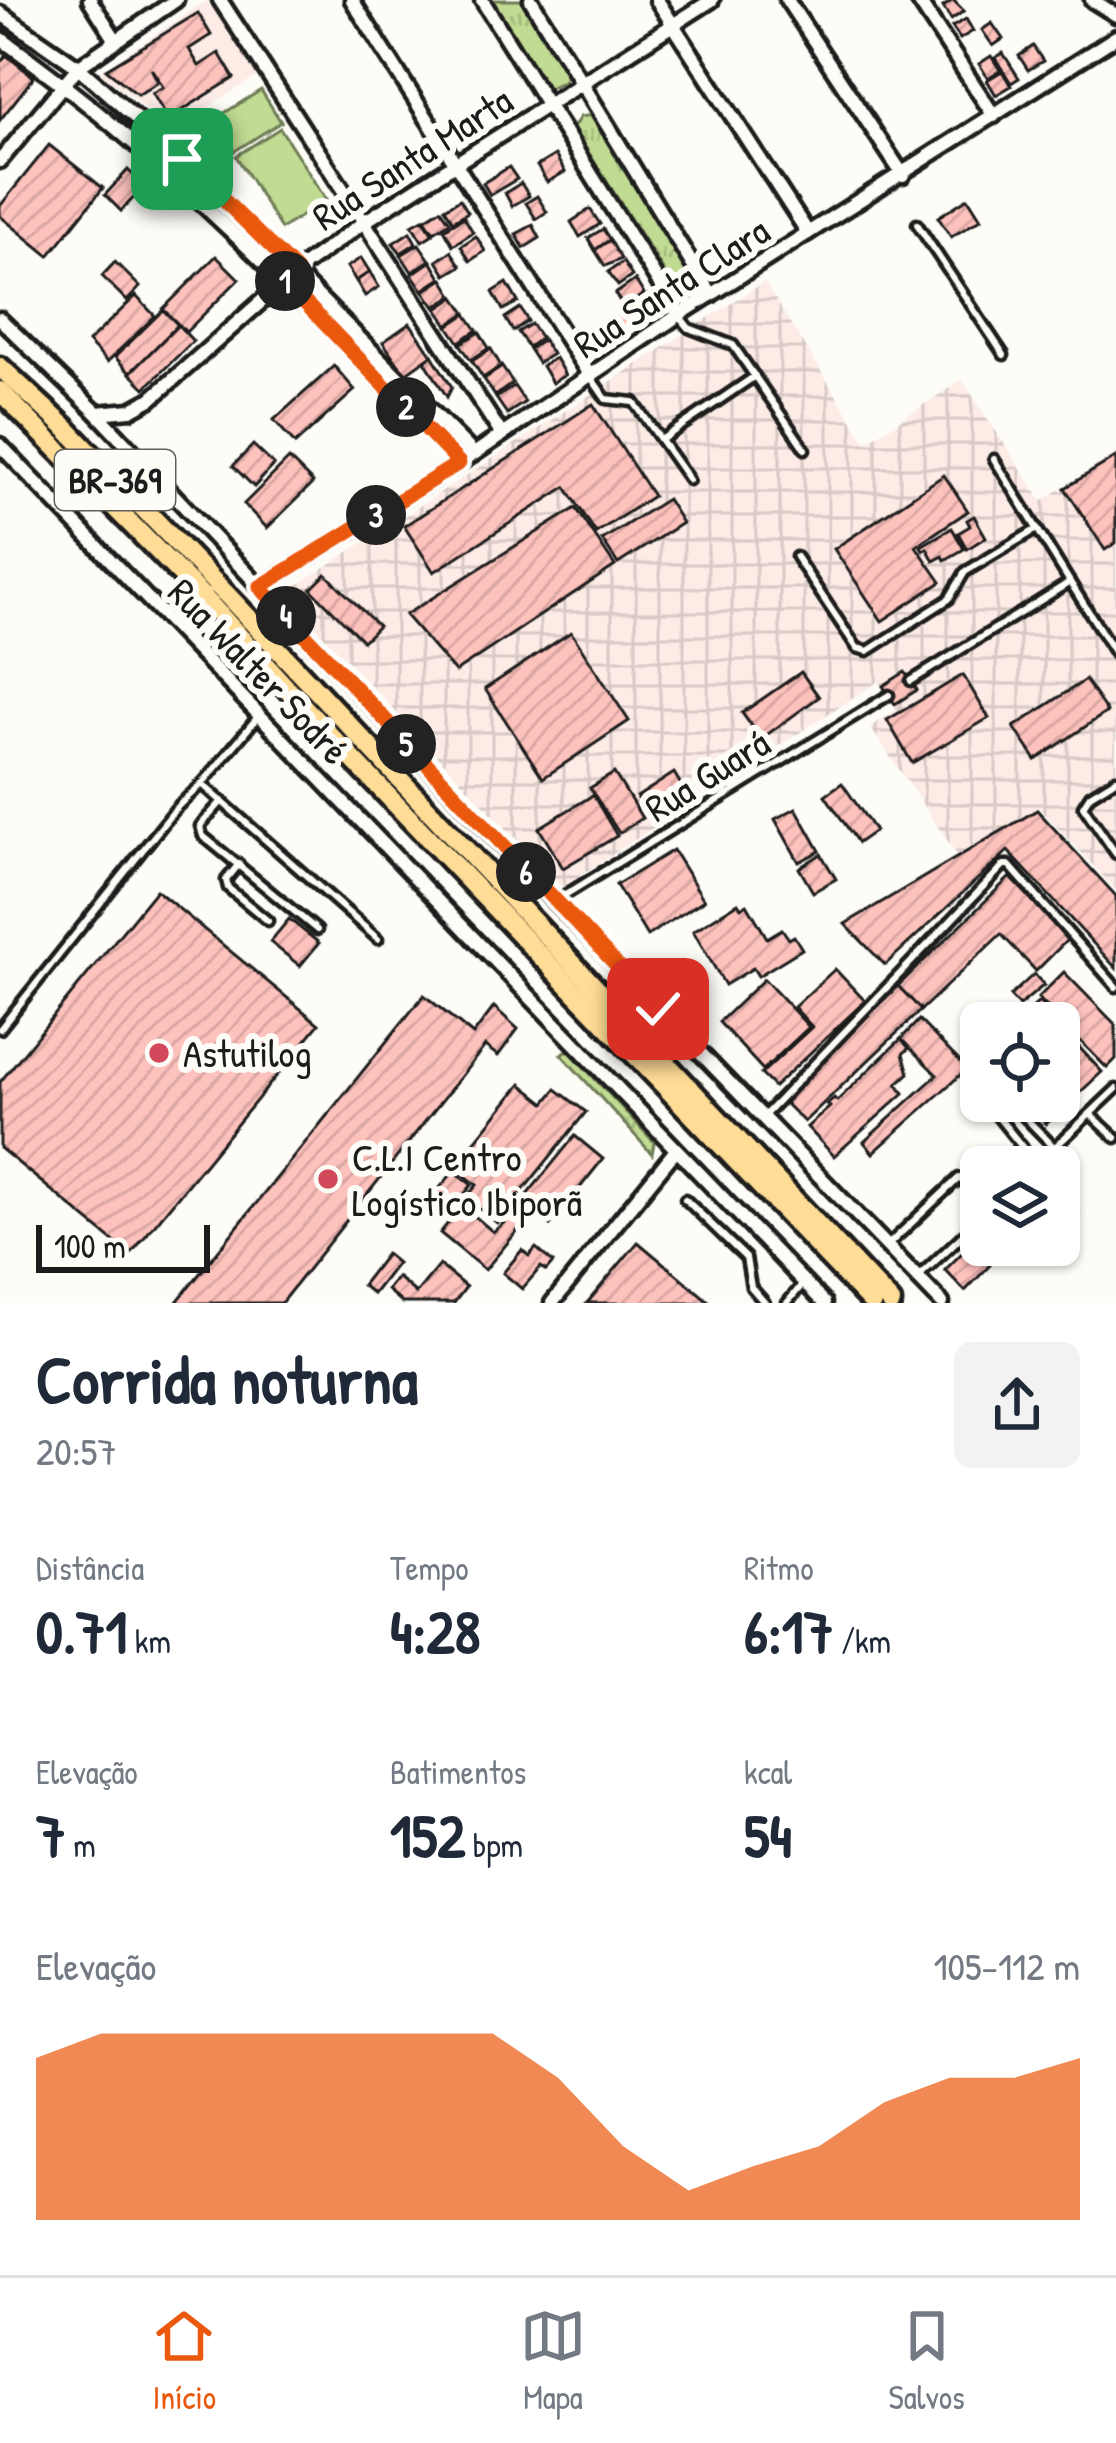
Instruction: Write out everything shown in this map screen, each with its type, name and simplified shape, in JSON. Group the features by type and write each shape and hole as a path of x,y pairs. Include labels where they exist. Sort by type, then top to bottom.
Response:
{"main road":[{"name":"BR-369","path":"0,367 227,596 891,1303"},
{"name":"BR-369","path":"0,391 208,602 872,1303"}],"street":[{"path":"89,0 115,39"},
{"path":"0,161 78,67 176,0"},
{"path":"220,0 502,435"},
{"path":"352,0 590,376"},
{"path":"482,0 679,315"},
{"path":"531,0 711,295"},
{"path":"657,0 808,233"},
{"name":"Rua Santa Marta","path":"97,413 130,410 151,399 290,276 364,222 712,0"},
{"path":"787,0 903,176"},
{"path":"918,0 994,116"},
{"path":"1092,0 1116,15"},
{"path":"0,13 78,67 182,159 459,463"},
{"name":"Rua Santa Clara","path":"260,587 474,454 679,315 1116,37"},
{"path":"0,38 64,83 290,276 474,454"},
{"path":"0,319 97,413 554,902 942,1303"},
{"name":"Rua Walter Sodré","path":"0,445 824,1303"},
{"path":"552,1303 676,1150"}],"lane":[{"path":"917,224 1004,355"},
{"path":"679,315 689,328 733,344 805,449"},
{"path":"590,376 606,399 634,402 689,480"},
{"path":"661,440 755,376"},
{"path":"994,459 1116,655"},
{"path":"796,557 856,648 868,651 949,598 965,572 1036,529"},
{"path":"911,681 1070,582"},
{"name":"Rua Guará","path":"554,902 889,695"},
{"path":"0,1029 177,807 260,715"},
{"path":"1116,779 1090,795 1083,806 1116,854"},
{"path":"202,784 378,939"},
{"path":"222,801 203,820 200,830 317,930"},
{"path":"239,864 226,880 228,888 268,921"},
{"path":"763,1117 1004,865 1009,865 1116,987"},
{"path":"1056,1146 1116,1089"},
{"path":"1090,1114 1116,1138"},
{"path":"1002,1122 1021,1146"},
{"path":"1029,1122 1052,1146"},
{"path":"888,1246 960,1179"},
{"path":"686,1198 746,1258 751,1287 764,1303"},
{"path":"918,1277 960,1238"},
{"path":"787,1303 804,1282"}],"shaded area":[{"path":"208,0 257,76 173,129 99,72"},
{"path":"764,282 866,442 962,380 1042,501 1116,454 1116,890 1039,808 957,855 870,727 896,710 879,681 562,887 284,594"}],"green space":[{"path":"490,0 521,0 567,74 563,82 546,89"},
{"path":"261,90 281,122 222,159 202,127"},
{"path":"593,115 695,279 682,290 675,289 573,128 580,117"},
{"path":"280,128 326,200 281,229 236,156"},
{"path":"568,1050 654,1142 652,1154 561,1054"}],"building":[{"path":"953,0 964,11 951,20 943,7"},
{"path":"198,13 211,35 189,49 199,66 219,53 234,78 168,119 152,93 163,87 151,68 158,82 138,95 106,69"},
{"path":"966,19 973,31 960,39 952,27"},
{"path":"992,23 1003,39 993,46 982,30"},
{"path":"1033,46 1043,61 1028,70 1019,56"},
{"path":"1003,53 1019,78 1011,83 995,58"},
{"path":"6,55 34,77 0,120 0,63"},
{"path":"991,56 1000,70 988,78 979,64"},
{"path":"1002,71 1011,86 996,95 987,80"},
{"path":"49,145 103,188 49,256 0,216 0,206"},
{"path":"555,155 565,172 547,182 537,166"},
{"path":"509,167 517,179 490,195 483,183"},
{"path":"128,170 145,186 121,211 105,195"},
{"path":"521,183 529,196 512,206 505,193"},
{"path":"537,196 547,212 536,219 526,203"},
{"path":"968,198 981,219 951,237 938,217"},
{"path":"460,199 468,212 453,221 445,208"},
{"path":"441,209 450,222 434,232 425,219"},
{"path":"590,209 600,224 580,237 571,222"},
{"path":"464,217 473,232 453,245 444,229"},
{"path":"423,219 433,234 422,241 412,225"},
{"path":"533,225 540,238 524,248 516,234"},
{"path":"603,229 610,240 595,250 588,238"},
{"path":"410,232 416,243 401,253 393,243"},
{"path":"476,236 485,251 470,261 461,246"},
{"path":"610,240 621,259 605,266 595,250"},
{"path":"419,244 430,260 412,272 401,255"},
{"path":"451,251 461,266 446,275 437,261"},
{"path":"216,256 239,279 186,332 163,309"},
{"path":"361,258 370,272 356,281 347,267"},
{"path":"431,261 441,278 423,290 412,274"},
{"path":"115,262 140,287 127,301 102,276"},
{"path":"623,262 632,276 618,286 608,272"},
{"path":"370,272 379,287 365,296 356,281"},
{"path":"443,279 453,295 435,307 424,291"},
{"path":"635,280 644,294 624,307 615,294"},
{"path":"507,283 518,302 503,310 493,292"},
{"path":"648,295 657,309 640,320 631,306"},
{"path":"136,296 155,316 107,362 88,342"},
{"path":"455,297 466,313 448,325 437,309"},
{"path":"520,308 528,321 513,331 505,318"},
{"path":"630,308 639,320 625,330 616,318"},
{"path":"163,310 178,325 130,373 115,357"},
{"path":"466,314 477,330 459,342 448,326"},
{"path":"615,319 622,330 605,342 598,331"},
{"path":"410,323 432,355 405,374 383,342"},
{"path":"531,324 541,338 528,347 518,332"},
{"path":"178,325 193,341 145,388 130,373"},
{"path":"479,332 489,348 471,360 460,344"},
{"path":"543,340 552,354 538,363 529,349"},
{"path":"491,349 501,366 483,378 472,361"},
{"path":"432,355 452,387 447,397 425,361"},
{"path":"555,358 565,375 552,383 542,366"},
{"path":"334,366 355,390 295,444 274,420"},
{"path":"502,367 513,383 495,396 484,379"},
{"path":"514,386 525,402 507,414 496,398"},
{"path":"593,404 653,496 596,533 566,487 434,572 404,526"},
{"path":"253,445 274,465 254,487 233,466"},
{"path":"1116,457 1116,543 1105,550 1065,488"},
{"path":"289,459 313,483 267,528 244,504"},
{"path":"944,475 968,511 916,546 941,582 882,621 834,549"},
{"path":"667,499 682,523 618,564 602,540"},
{"path":"576,508 615,566 455,672 405,615"},
{"path":"974,516 986,537 967,549 958,533 970,526 967,520"},
{"path":"952,528 964,549 934,561 921,546"},
{"path":"326,574 378,626 363,641 311,589"},
{"path":"571,632 629,721 543,778 485,689"},
{"path":"801,672 819,697 761,739 742,713"},
{"path":"905,672 917,690 895,704 883,686"},
{"path":"963,675 989,718 912,763 887,720"},
{"path":"1085,680 1107,712 1036,760 1014,727"},
{"path":"614,773 642,818 619,833 590,788"},
{"path":"674,773 683,788 647,812 637,797"},
{"path":"842,783 875,831 858,843 825,795"},
{"path":"593,795 617,836 563,868 539,828"},
{"path":"796,808 820,851 799,862 775,819"},
{"path":"1037,810 1116,896 1116,968 1008,851 885,965 845,924"},
{"path":"673,850 704,900 647,936 616,885"},
{"path":"821,854 836,879 813,892 799,868"},
{"path":"1010,877 1069,938 1036,971 1001,934 921,1010 898,986"},
{"name":"Astutilog","path":"156,890 319,1024 130,1255 0,1148 0,1082"},
{"path":"738,903 741,908 747,904 767,938 782,929 802,949 758,976 753,968 725,985 693,931"},
{"path":"289,919 319,943 300,966 270,942"},
{"path":"835,969 865,1001 774,1087 761,1074 812,1027 794,1007"},
{"path":"1064,972 1116,1025 1116,1059 1107,1068 1080,1041 1080,1002 1042,1002 1038,998"},
{"path":"1034,974 1044,985 1024,1002 1010,996"},
{"path":"764,979 809,1027 763,1070 719,1022"},
{"path":"898,986 921,1010 804,1122 782,1100"},
{"name":"C.L.I Centro Logístico Ibiporã","path":"424,995 473,1035 494,1007 518,1029 498,1056 485,1046 281,1303 176,1303"},
{"path":"919,1020 960,1062 960,1075 873,1153 864,1142 937,1075 901,1039"},
{"path":"901,1039 909,1048 903,1054 909,1073 897,1084 904,1093 834,1156 807,1127"},
{"path":"1080,1048 1102,1072 1080,1092"},
{"path":"521,1084 545,1103 556,1089 586,1112 497,1223 466,1198 477,1185 454,1167"},
{"path":"575,1136 603,1159 550,1225 522,1201"},
{"path":"454,1171 472,1185 458,1202 493,1232 514,1214 524,1223 485,1270 440,1233 449,1222 427,1203"},
{"path":"638,1242 711,1303 587,1303"},
{"path":"536,1248 553,1263 546,1271 541,1267 522,1289 503,1273 522,1250 529,1256"},
{"path":"386,1254 397,1263 373,1294 362,1285"},
{"path":"960,1255 960,1266 989,1266 965,1291 945,1270"},
{"path":"439,1265 466,1287 454,1303 402,1303 387,1290 397,1277 416,1293"}],"place":[{"name":"Astutilog","path":"159,1053"},
{"name":"C.L.I Centro Logístico Ibiporã","path":"328,1179"}],"route":[{"path":"182,159 296,271 284,281 459,463 260,587 658,1009"}]}
